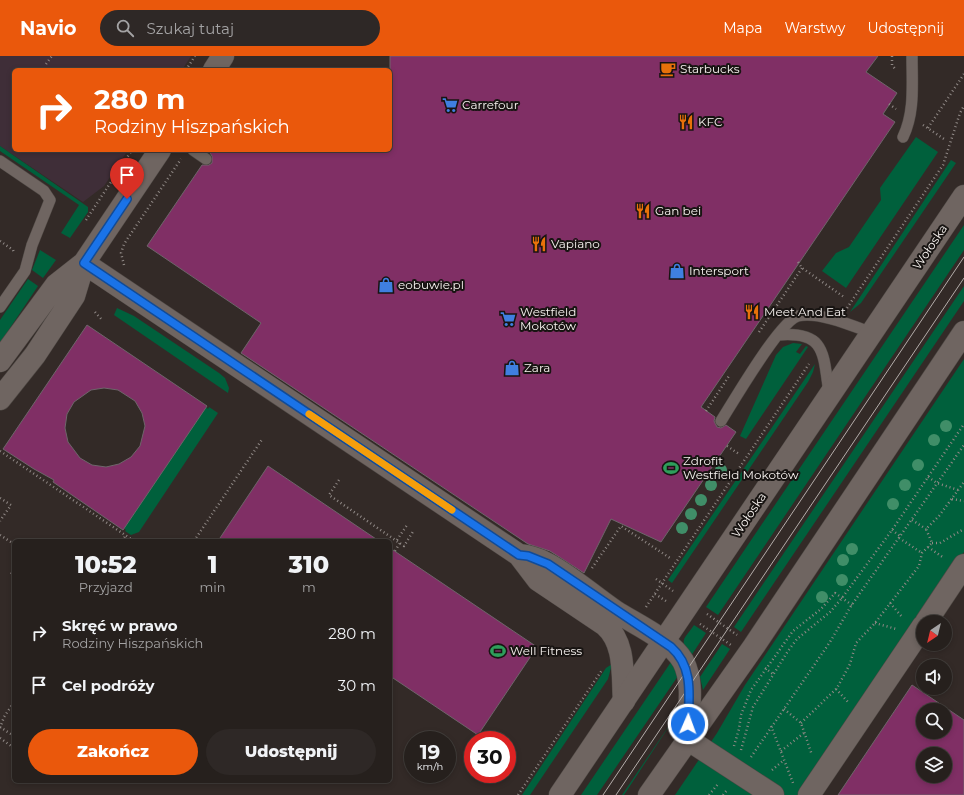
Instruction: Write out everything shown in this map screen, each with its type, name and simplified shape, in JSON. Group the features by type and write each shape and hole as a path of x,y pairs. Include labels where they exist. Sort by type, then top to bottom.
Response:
{"street":[{"path":"215,68 224,56"},
{"path":"0,360 56,285 84,263 161,152"},
{"name":"Wołoska","path":"560,795 964,196"},
{"path":"2,392 35,355 74,296 84,263"},
{"path":"84,263 519,555 533,558 548,564 663,641 678,653 689,677 687,739"},
{"path":"649,795 750,651 964,332"},
{"path":"519,555 530,572 547,589 605,625 614,634 620,648 624,700"},
{"path":"931,615 964,565"},
{"path":"802,791 916,636"},
{"path":"687,739 741,762 773,795"}],"lane":[{"path":"903,137 907,127 912,104 912,56"},
{"path":"196,152 206,159"},
{"path":"0,161 44,191 50,200 32,245 25,271 0,307"},
{"path":"721,421 778,335 789,321 798,316 814,316 838,321 872,333"},
{"path":"778,335 800,334 815,341 820,347 830,395"}],"path":[{"path":"46,64 52,56"},
{"path":"187,68 195,56"},
{"path":"928,128 964,74"},
{"path":"84,223 131,152"},
{"path":"128,269 123,263 122,253 124,244 181,159"},
{"path":"0,241 13,250 14,257"},
{"path":"118,251 122,253"},
{"path":"798,262 802,268 844,297"},
{"path":"95,312 103,321"},
{"path":"723,795 741,762 754,707 773,674 797,640 830,612 842,598 892,530 964,424"},
{"path":"195,539 263,438"},
{"path":"709,795 741,762 784,709 830,642 852,605 964,445"},
{"path":"727,446 739,454"},
{"path":"0,450 131,539"},
{"path":"928,477 937,483 958,490"},
{"path":"340,480 329,495 404,546 414,530"},
{"path":"926,529 952,499 964,482"},
{"path":"0,498 11,505 0,521"},
{"path":"952,499 964,501"},
{"path":"912,520 926,529 932,542"},
{"path":"397,540 407,525"},
{"path":"591,569 621,526 670,558"},
{"path":"932,542 940,543 964,529"},
{"path":"892,530 922,554"},
{"path":"0,535 12,543"},
{"path":"123,539 126,535"},
{"path":"801,723 837,688 850,664 856,643 875,624 919,566 922,554 932,542"},
{"path":"394,551 400,543"},
{"path":"656,579 686,608 750,651"},
{"path":"741,762 734,745 739,729 741,715 751,690 793,631 821,610 835,593 852,605"},
{"path":"655,594 686,608 750,651 766,669 773,674"},
{"path":"890,603 903,618"},
{"path":"875,624 896,629"},
{"path":"518,795 604,667"},
{"path":"12,705 4,717 0,727 12,735"},
{"path":"784,709 801,723 812,757"},
{"path":"771,726 784,760 802,791"},
{"path":"781,751 804,733"},
{"path":"0,738 12,747"},
{"path":"769,772 784,760"}],"shaded area":[{"path":"0,56 191,56 183,68 12,68 12,152 127,152 104,186 83,202 0,146"}],"green space":[{"path":"916,137 938,152 846,288 822,271 836,253 849,247 881,200 880,188"},
{"path":"0,146 88,207 88,212 70,238 61,233 79,205 0,151"},
{"path":"951,160 956,163 861,303 850,312"},
{"path":"964,225 964,250 718,615 706,607"},
{"path":"40,250 56,260 43,278 32,270"},
{"path":"28,279 38,286 0,343 0,320"},
{"path":"964,286 964,301 741,632 734,627"},
{"path":"117,308 134,316 219,373 225,378 229,388 228,393 114,315"},
{"path":"793,343 802,344 796,352 800,354 806,346 808,347 746,439 740,436 776,355 783,347"},
{"path":"964,359 964,552 921,615 916,615 916,623 800,795 675,795 717,733 745,685"},
{"path":"815,364 808,382 672,583 668,580"},
{"path":"206,407 208,409 209,407 218,413 139,532 131,535 125,531 126,530 124,528"},
{"path":"694,625 706,633 691,656 685,646 684,640"},
{"path":"722,644 730,649 703,690 700,677"},
{"path":"671,662 678,676 597,795 581,795"},
{"path":"612,664 608,679 530,795 522,795 606,668"},
{"path":"677,714 624,795 622,795"}],"building":[{"name":"Westfield Mokotów","path":"390,56 878,56 866,72 897,93 883,114 895,122 701,407 715,417 714,421 717,427 721,428 726,425 736,432 661,542 611,519 584,573 550,551 528,544 241,353 261,323 147,246 202,165 209,165 212,163 211,152 392,152 392,68 390,68"},
{"path":"87,325 207,406 123,530 53,482 54,480 3,449","holes":["104,388 118,390 135,401 142,413 145,426 140,446 131,457 119,464 106,467 92,465 80,458 68,442 65,428 67,414 74,402 91,390"]},
{"path":"268,466 376,539 219,539"},
{"path":"392,549 537,647 481,731 472,731 392,677"},
{"path":"912,685 916,688 916,695 927,695 939,703 916,703 916,739 952,739 952,712 964,720 964,795 838,795"}],"tram line":[{"path":"603,795 964,257"},
{"path":"616,795 964,278"}],"slow traffic":[{"path":"309,414 452,510"}],"place":[{"name":"Starbucks","path":"668,69"},
{"name":"Carrefour","path":"450,105"},
{"name":"KFC","path":"686,122"},
{"name":"Gan bei","path":"643,211"},
{"name":"Vapiano","path":"539,244"},
{"name":"Intersport","path":"677,271"},
{"name":"eobuwie.pl","path":"386,285"},
{"name":"Meet And Eat","path":"752,312"},
{"name":"Westfield Mokotów","path":"508,319"},
{"name":"Zara","path":"512,368"},
{"name":"Zdrofit Westfield Mokotów","path":"671,468"},
{"name":"Well Fitness","path":"498,651"}],"route":[{"path":"127,199 84,263 519,555 538,559 548,564 671,647 678,653 683,661 689,677 688,724"}]}
